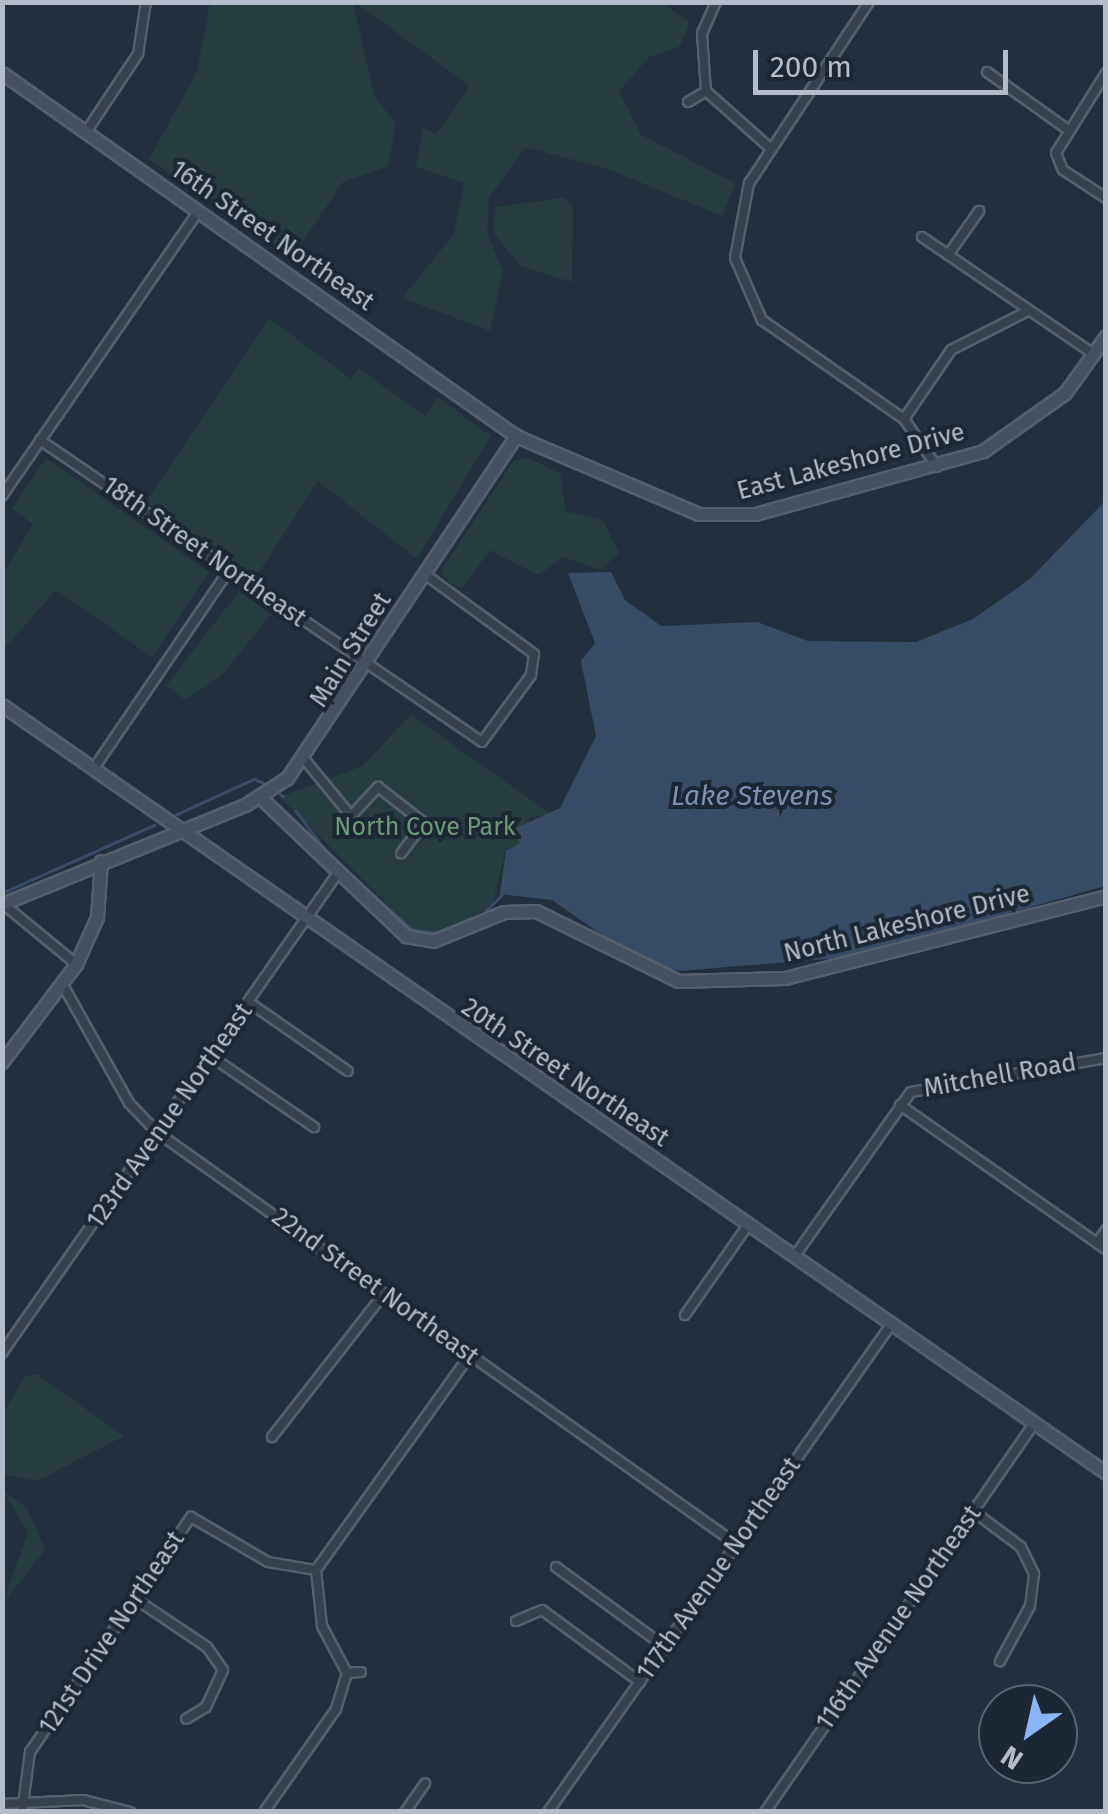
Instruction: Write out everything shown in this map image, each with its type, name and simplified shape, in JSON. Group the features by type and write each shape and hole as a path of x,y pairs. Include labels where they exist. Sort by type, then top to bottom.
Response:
{"main road":[{"name":"16th Street Northeast","path":"2,73 516,436"},
{"name":"East Lakeshore Drive","path":"516,436 679,508 731,517 936,467 1022,426 1096,354 1106,336"},
{"name":"Main Street","path":"3,904 101,861 167,824 260,797 305,760 516,436"},
{"name":"20th Street Northeast","path":"2,705 306,923 1106,1473"},
{"name":"North Lakeshore Drive","path":"260,797 334,877 421,941 536,911 571,922 642,971 694,982 836,968 1106,896"},
{"path":"2,1062 64,986 76,964 97,917 101,861"}],"street":[{"path":"86,132 138,54 146,2"},
{"path":"716,2 702,33 706,91 771,150"},
{"path":"869,2 741,200 734,242 739,278 762,320 904,419 936,467"},
{"path":"987,72 1067,129"},
{"path":"1106,73 1067,129 1057,163 1106,198"},
{"path":"688,102 706,91"},
{"path":"948,255 979,211"},
{"path":"2,496 198,212"},
{"path":"922,237 1026,312 1096,354"},
{"path":"904,419 951,350 1026,312"},
{"name":"18th Street Northeast","path":"40,440 482,742 531,675 534,654 426,574"},
{"path":"94,768 230,569"},
{"path":"305,760 350,816 378,787 424,823 401,852"},
{"name":"123rd Avenue Northeast","path":"2,1354 306,923 334,877"},
{"path":"3,904 76,964"},
{"name":"22nd Street Northeast","path":"64,986 130,1102 158,1133 735,1544"},
{"path":"250,1003 348,1072"},
{"path":"212,1057 314,1127"},
{"name":"Mitchell Road","path":"900,1104 920,1087 1106,1058"},
{"path":"794,1257 900,1104 1106,1249"},
{"path":"685,1315 748,1225"},
{"path":"1097,1243 1106,1230"},
{"path":"272,1437 382,1295"},
{"name":"117th Avenue Northeast","path":"548,1812 890,1326"},
{"path":"264,1812 336,1708 347,1673 314,1602 316,1570 469,1356"},
{"name":"116th Avenue Northeast","path":"765,1812 1034,1424"},
{"path":"973,1511 1021,1548 1034,1574 1030,1606 1000,1661"},
{"name":"121st Drive Northeast","path":"22,1809 30,1752 191,1517 268,1562 316,1570"},
{"path":"556,1567 664,1646"},
{"path":"137,1600 207,1647 223,1670 206,1707 186,1720"},
{"path":"516,1621 542,1610 640,1682"},
{"path":"347,1673 361,1672"},
{"path":"406,1812 425,1783"},
{"path":"2,1804 22,1809 83,1800 128,1811"}],"green space":[{"path":"210,3 353,3 374,95 396,124 388,166 343,182 291,259 149,159 197,72"},
{"path":"356,3 662,3 690,23 680,46 649,57 619,91 641,135 735,183 722,216 608,169 525,147 489,198 487,233 503,271 490,331 402,298 454,234 464,183 416,167 423,128 436,134 470,86"},
{"path":"563,198 573,205 572,282 520,266 493,232 495,207"},
{"path":"269,318 351,379 359,369 426,416 438,397 491,436 417,559 318,481 256,577 146,502"},
{"path":"527,457 561,474 565,511 603,520 619,553 600,570 564,557 538,575 490,550 462,589 450,583 440,573 513,461"},
{"path":"46,458 209,572 152,657 56,590 3,650 3,575 33,524 12,509"},
{"path":"239,591 271,615 220,677 185,700 166,686"},
{"name":"North Cove Park","path":"411,715 551,814 530,817 520,843 505,852 492,907 436,934 410,927 280,797 362,766"},
{"path":"37,1374 124,1436 37,1481 3,1474 2,1415 25,1376"},
{"path":"3,1491 27,1508 45,1550 3,1603 28,1532"}],"water":[{"name":"Lake Stevens","path":"1105,501 1105,886 859,956 680,971 641,962 552,900 500,894 506,851 520,843 514,829 560,808 596,736 581,661 595,643 568,573 611,572 625,600 661,626 757,622 808,641 916,642 973,619 1030,579"}],"waterway":[{"path":"173,816 254,779 264,783"},
{"path":"296,811 331,857"},
{"path":"2,893 154,825"},
{"path":"341,866 412,929 438,933"},
{"path":"482,915 503,893"}]}
